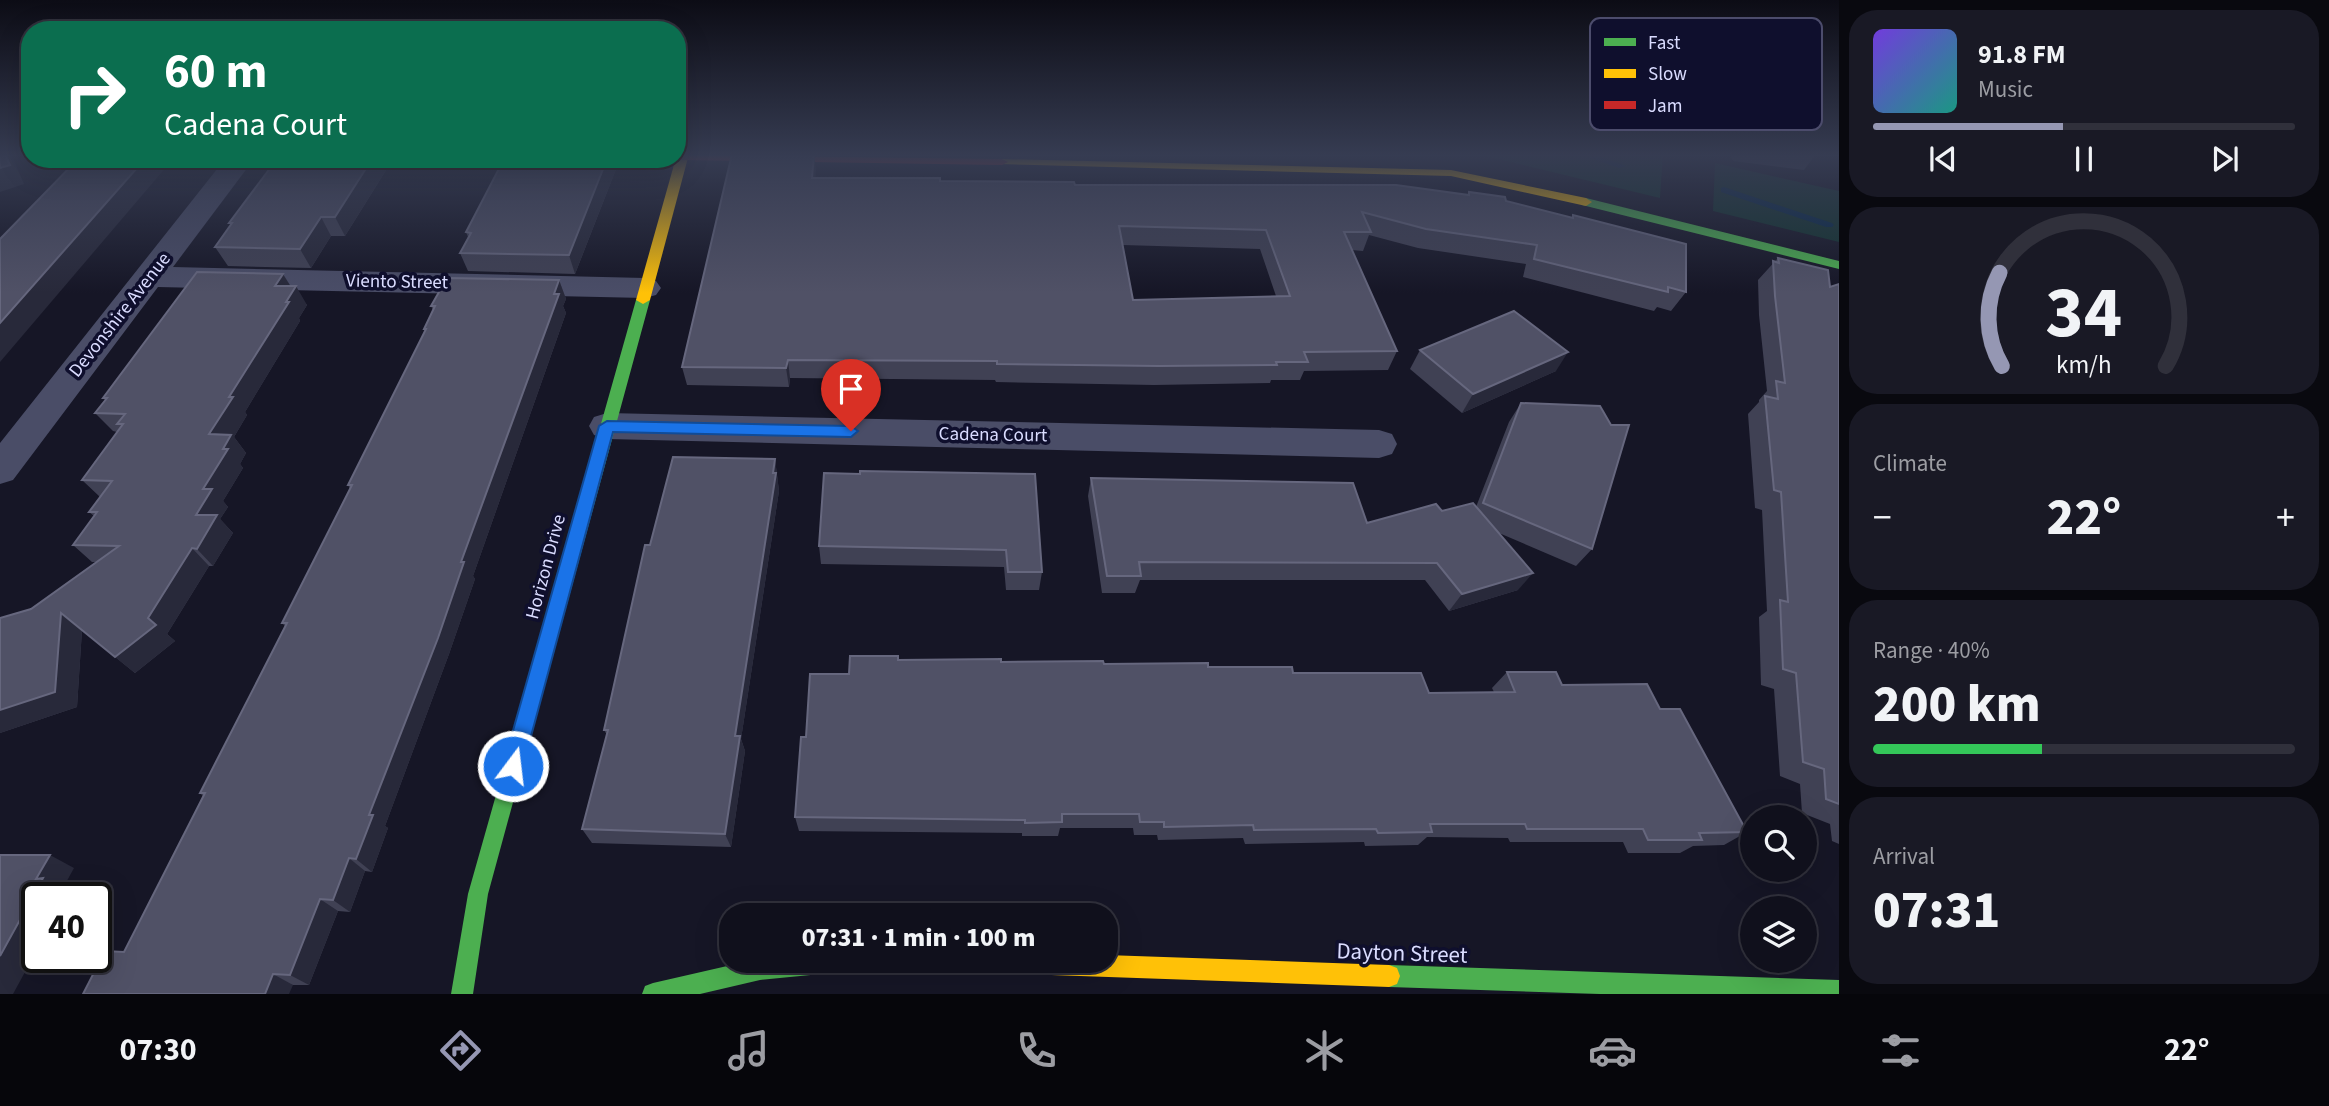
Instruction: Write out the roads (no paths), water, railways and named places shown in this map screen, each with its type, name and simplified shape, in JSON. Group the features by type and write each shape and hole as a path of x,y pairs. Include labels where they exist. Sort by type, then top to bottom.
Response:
{"street":[{"name":"Devonshire Avenue","path":"0,470 208,200"},
{"name":"Horizon Drive","path":"462,994 478,894 670,200"},
{"path":"1577,200 1839,265"},
{"name":"Viento Street","path":"150,276 645,288"},
{"name":"Cadena Court","path":"607,426 1379,444"},
{"name":"Dayton Street","path":"1118,966 1839,992"},
{"path":"653,994 743,973"}],"waterway":[{"path":"1755,200 1829,225"}]}
